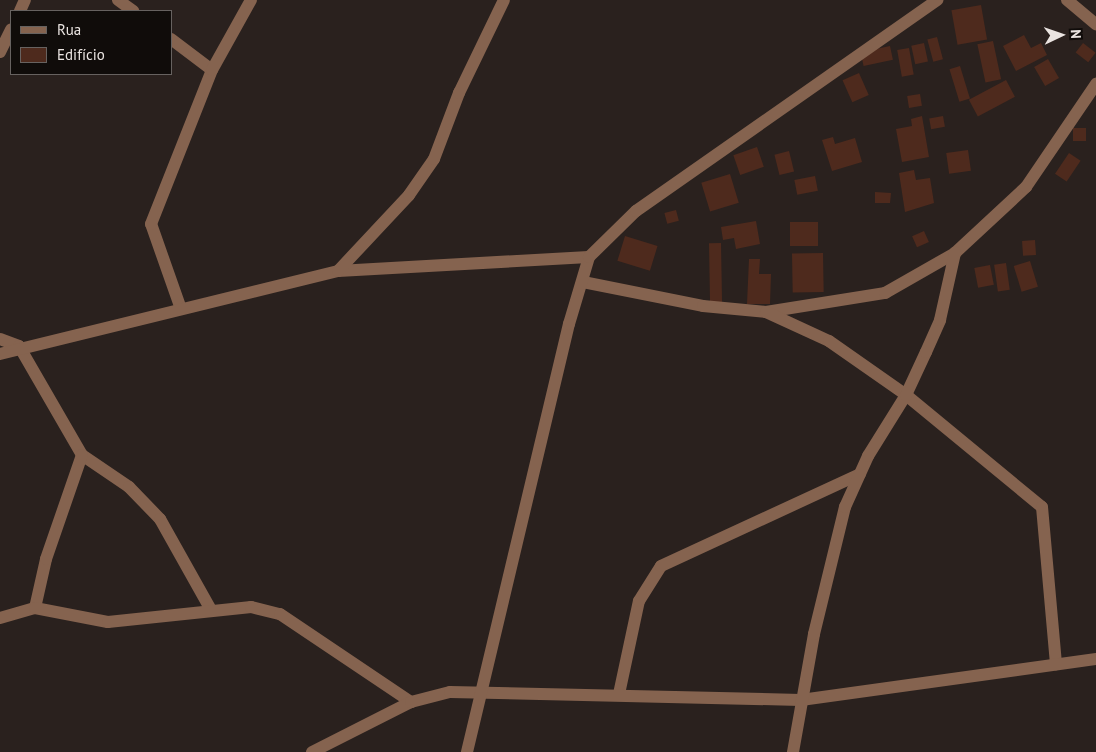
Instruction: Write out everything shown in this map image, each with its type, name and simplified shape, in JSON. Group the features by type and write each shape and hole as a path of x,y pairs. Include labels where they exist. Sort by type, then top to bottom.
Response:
{"street":[{"path":"118,0 132,10"},
{"path":"181,309 151,224 212,70 251,0"},
{"path":"338,270 409,195 434,159 459,93 504,0"},
{"path":"468,752 480,691 526,520 569,324 589,257 636,211 937,0"},
{"path":"1068,0 1096,24"},
{"path":"0,52 10,31"},
{"path":"172,41 212,70"},
{"path":"583,282 703,306 766,312 885,293 955,253 1026,187 1096,84"},
{"path":"793,752 801,700 826,578 845,507 860,474 906,395 940,320 955,253"},
{"path":"0,354 19,346 181,309 338,270 589,257"},
{"path":"766,312 829,341 906,395 1042,507 1056,664"},
{"path":"0,339 19,346 82,455 129,486 160,519 211,610"},
{"path":"35,608 46,559 82,455"},
{"path":"619,694 639,601 661,566 860,474"},
{"path":"0,618 35,608 108,622 251,607 280,614 412,702"},
{"path":"312,752 412,702 480,691 801,700 1096,659"}],"building":[{"path":"981,5 987,39 958,45 951,10"},
{"path":"1024,35 1031,48 1041,43 1047,55 1016,71 1003,46"},
{"path":"937,37 943,59 933,62 927,40"},
{"path":"993,41 1001,79 985,82 977,44"},
{"path":"924,43 928,62 915,64 911,46"},
{"path":"1083,43 1096,53 1088,62 1076,52"},
{"path":"890,46 893,60 864,66 861,52"},
{"path":"909,48 914,75 902,77 897,50"},
{"path":"1048,59 1059,78 1045,86 1034,67"},
{"path":"960,66 970,99 959,102 949,69"},
{"path":"859,73 869,95 852,102 843,80"},
{"path":"1006,80 1015,97 978,116 969,100"},
{"path":"920,94 922,106 909,108 907,96"},
{"path":"922,116 929,157 902,162 896,129 912,126 911,119"},
{"path":"943,116 945,127 931,129 929,118"},
{"path":"1073,128 1086,128 1086,141 1073,141"},
{"path":"833,137 835,144 855,138 862,162 832,171 822,140"},
{"path":"757,147 764,167 740,175 733,155"},
{"path":"968,150 971,171 949,174 946,153"},
{"path":"789,151 794,171 780,175 774,155"},
{"path":"1069,153 1081,161 1067,182 1055,174"},
{"path":"914,170 916,180 930,178 934,203 905,212 899,173"},
{"path":"730,174 739,203 710,211 701,183"},
{"path":"815,176 818,191 797,195 794,180"},
{"path":"875,192 891,193 890,203 875,203"},
{"path":"676,210 679,221 667,224 664,213"},
{"path":"756,221 760,244 736,249 734,238 723,240 721,227"},
{"path":"790,222 818,222 818,246 790,246"},
{"path":"924,231 929,242 917,247 912,236"},
{"path":"625,236 658,246 650,271 617,261"},
{"path":"1035,240 1036,255 1023,256 1022,241"},
{"path":"709,243 721,243 722,302 710,302"},
{"path":"823,253 824,292 793,293 792,254"},
{"path":"749,259 760,259 759,274 771,274 770,304 747,304"},
{"path":"1030,261 1038,287 1022,292 1014,266"},
{"path":"1006,263 1010,290 998,291 994,265"},
{"path":"990,265 994,285 978,288 974,268"}]}
